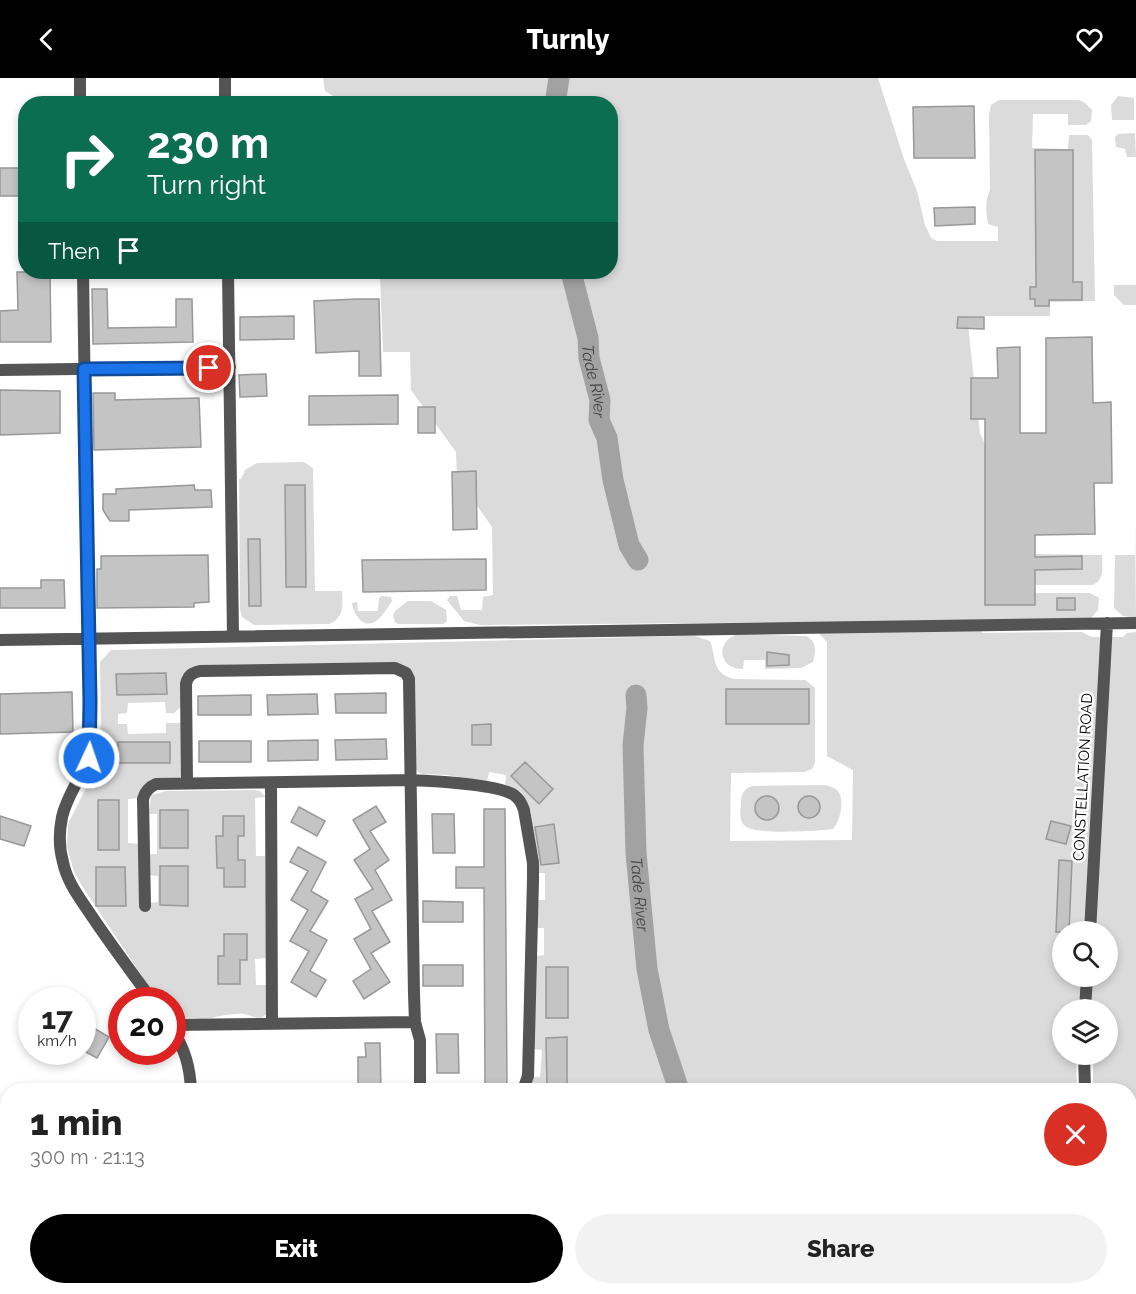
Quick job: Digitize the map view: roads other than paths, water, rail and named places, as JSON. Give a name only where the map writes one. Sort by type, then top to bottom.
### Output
[{"type":"lane","points":[[80,78],[80,96]]},
{"type":"lane","points":[[225,78],[225,96]]},
{"type":"lane","points":[[83,279],[90,752],[84,770],[67,801],[60,838],[63,864],[76,892],[143,987]]},
{"type":"lane","points":[[228,279],[233,636]]},
{"type":"lane","points":[[0,370],[230,367]]},
{"type":"lane","name":"CONSTELLATION ROAD","points":[[1091,921],[1107,623]]},
{"type":"lane","points":[[0,640],[1136,623]]},
{"type":"lane","points":[[188,783],[186,684],[187,677],[192,673],[200,671],[401,669],[406,673],[409,679],[415,1022],[420,1040],[420,1083]]},
{"type":"lane","points":[[145,906],[145,792],[156,784],[411,780],[443,781],[506,791],[515,795],[524,810],[533,863],[528,1076],[526,1083]]},
{"type":"lane","points":[[271,783],[272,1024]]},
{"type":"lane","points":[[186,1027],[415,1022]]},
{"type":"lane","points":[[186,1055],[191,1083]]},
{"type":"lane","points":[[1084,1065],[1085,1083]]},
{"type":"waterway","name":"Tade River","points":[[556,96],[559,78]]},
{"type":"waterway","name":"Tade River","points":[[573,279],[588,338],[589,358],[600,400],[599,420],[607,438],[613,480],[629,545],[638,560]]},
{"type":"waterway","name":"Tade River","points":[[636,695],[633,745],[636,853],[647,969],[659,1030],[677,1083]]}]
